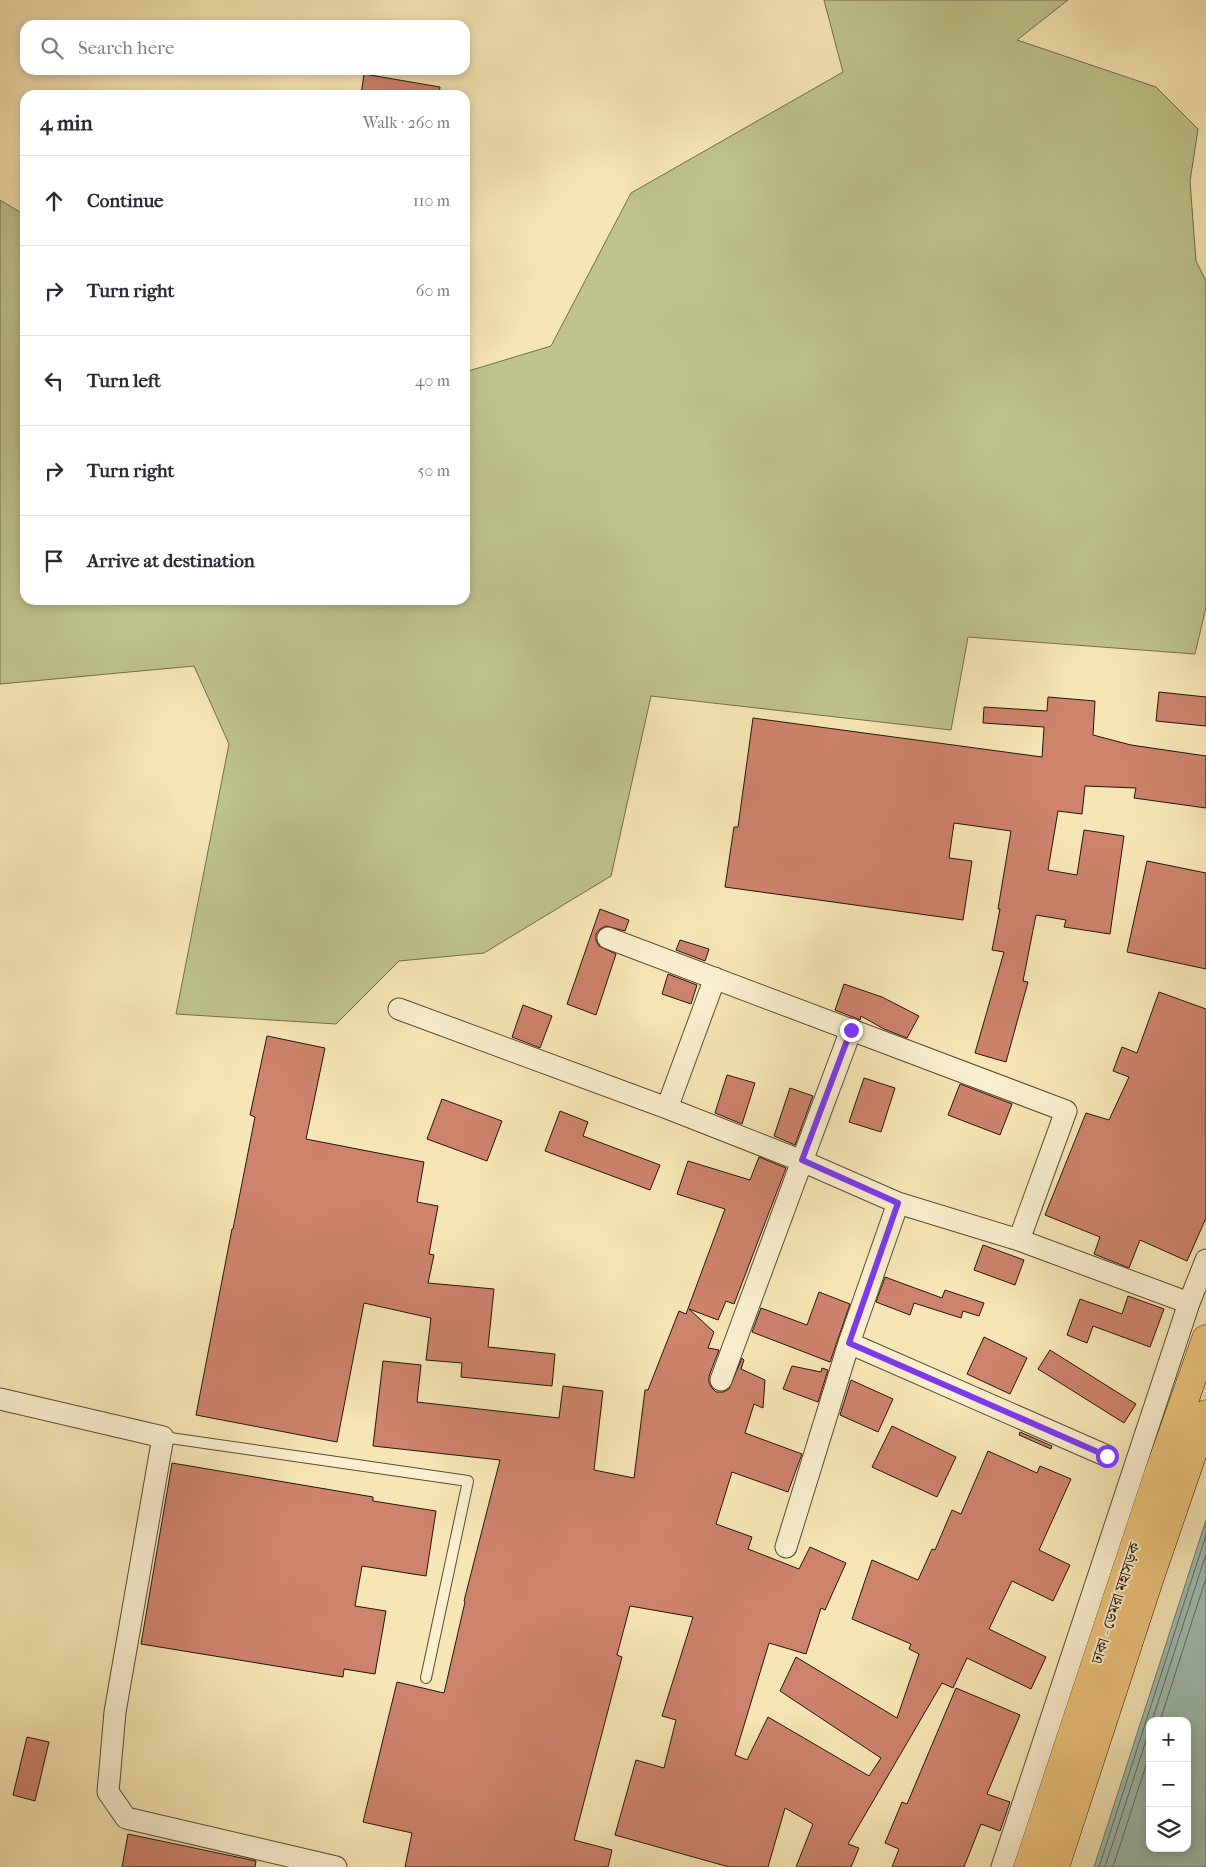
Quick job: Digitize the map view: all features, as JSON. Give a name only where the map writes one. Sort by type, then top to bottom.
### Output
[{"type":"main road","name":"ঢাকা - ডেমরা মহাসড়ক","points":[[1028,1867],[1157,1478],[1206,1339]]},
{"type":"main road","name":"ঢাকা - ডেমরা মহাসড়ক","points":[[1055,1867],[1171,1514],[1206,1414]]},
{"type":"street","points":[[608,938],[1066,1111],[1019,1240]]},
{"type":"street","points":[[666,1108],[715,978]]},
{"type":"street","points":[[399,1009],[802,1160],[898,1203],[1019,1240],[1189,1303]]},
{"type":"street","points":[[721,1380],[851,1030]]},
{"type":"street","points":[[786,1547],[849,1343],[898,1203]]},
{"type":"street","points":[[1002,1867],[1189,1303],[1206,1260]]},
{"type":"street","points":[[849,1343],[1107,1456]]},
{"type":"street","points":[[0,1399],[163,1437],[115,1712],[108,1792],[126,1818],[336,1867]]},
{"type":"lane","points":[[163,1437],[468,1482],[426,1678]]},
{"type":"green space","points":[[824,0],[1068,0],[1017,40],[1156,87],[1198,129],[1190,181],[1196,261],[1206,281],[1206,607],[1195,654],[968,637],[951,730],[651,696],[611,876],[484,953],[399,961],[336,1024],[176,1014],[229,744],[194,666],[0,684],[0,200],[20,212],[20,605],[470,605],[470,370],[551,346],[631,193],[843,72]]},
{"type":"water","points":[[1206,1520],[1206,1867],[1094,1867]]},
{"type":"building","points":[[364,75],[440,87],[440,90],[362,90]]},
{"type":"building","points":[[1159,692],[1206,697],[1206,726],[1156,721]]},
{"type":"building","points":[[1048,697],[1095,701],[1093,735],[1131,745],[1206,756],[1206,808],[1134,798],[1136,788],[1085,786],[1082,814],[1058,811],[1048,870],[1077,875],[1084,830],[1124,836],[1110,934],[1064,927],[1066,920],[1036,915],[1023,981],[1028,982],[1006,1062],[975,1053],[1004,952],[992,950],[1011,831],[954,823],[949,858],[972,861],[963,920],[725,887],[734,827],[738,827],[753,718],[1042,757],[1044,727],[983,723],[984,707],[1047,711]]},
{"type":"building","points":[[1147,861],[1206,873],[1206,969],[1127,952]]},
{"type":"building","points":[[600,909],[629,920],[625,931],[606,926],[596,934],[599,946],[616,954],[596,1015],[567,1004]]},
{"type":"building","points":[[680,940],[709,949],[705,961],[676,950]]},
{"type":"building","points":[[668,974],[697,985],[691,1004],[662,994]]},
{"type":"building","points":[[844,984],[882,997],[919,1016],[907,1038],[884,1029],[861,1016],[860,1020],[835,1010]]},
{"type":"building","points":[[1159,992],[1206,1009],[1206,1218],[1187,1261],[1140,1240],[1129,1268],[1094,1254],[1100,1237],[1045,1215],[1086,1113],[1109,1120],[1129,1077],[1113,1071],[1122,1047],[1137,1053]]},
{"type":"building","points":[[523,1005],[552,1016],[540,1048],[512,1037]]},
{"type":"building","points":[[267,1036],[325,1048],[306,1139],[424,1162],[417,1202],[438,1206],[429,1254],[434,1255],[428,1283],[494,1289],[488,1347],[555,1354],[552,1386],[461,1377],[462,1363],[426,1360],[431,1318],[364,1303],[337,1442],[196,1415],[255,1117],[250,1115]]},
{"type":"building","points":[[727,1075],[755,1083],[742,1124],[715,1113]]},
{"type":"building","points":[[864,1078],[895,1088],[881,1132],[849,1122]]},
{"type":"building","points":[[960,1084],[1012,1104],[1000,1135],[948,1115]]},
{"type":"building","points":[[790,1088],[813,1096],[795,1145],[774,1136]]},
{"type":"building","points":[[442,1099],[502,1121],[487,1161],[427,1139]]},
{"type":"building","points":[[560,1111],[588,1122],[583,1136],[660,1165],[650,1190],[545,1151]]},
{"type":"building","points":[[759,1157],[786,1168],[734,1304],[726,1301],[718,1320],[689,1309],[714,1332],[708,1348],[719,1350],[709,1376],[709,1383],[716,1392],[723,1392],[729,1389],[742,1358],[744,1360],[741,1369],[765,1380],[763,1408],[754,1404],[745,1433],[802,1454],[788,1492],[732,1472],[716,1524],[752,1537],[748,1549],[799,1569],[810,1547],[846,1563],[825,1610],[821,1608],[806,1654],[769,1643],[735,1755],[747,1760],[768,1717],[869,1776],[881,1758],[780,1691],[796,1657],[897,1718],[919,1654],[909,1649],[911,1644],[852,1619],[872,1560],[918,1580],[932,1549],[935,1550],[952,1510],[961,1514],[988,1451],[1037,1473],[1040,1466],[1071,1479],[1039,1550],[1070,1565],[1053,1601],[1012,1581],[989,1629],[1046,1657],[1031,1689],[967,1658],[953,1688],[942,1683],[848,1844],[859,1848],[851,1867],[796,1867],[813,1824],[785,1808],[768,1867],[729,1867],[615,1835],[636,1760],[664,1768],[676,1720],[662,1716],[693,1617],[630,1606],[617,1655],[622,1657],[574,1840],[612,1850],[608,1867],[405,1867],[412,1833],[363,1822],[397,1682],[444,1693],[464,1601],[500,1460],[373,1446],[383,1361],[421,1365],[417,1402],[559,1418],[563,1386],[603,1391],[594,1470],[634,1478],[645,1390],[648,1390],[679,1311],[686,1314],[725,1209],[677,1194],[688,1161],[750,1180]]},
{"type":"building","points":[[983,1245],[1024,1260],[1015,1285],[974,1270]]},
{"type":"building","points":[[885,1277],[942,1298],[945,1290],[984,1303],[979,1316],[963,1311],[961,1318],[914,1303],[910,1315],[876,1302]]},
{"type":"building","points":[[819,1292],[850,1304],[830,1362],[752,1332],[761,1308],[807,1325]]},
{"type":"building","points":[[1128,1296],[1164,1309],[1150,1347],[1093,1326],[1087,1343],[1067,1335],[1080,1299],[1122,1314]]},
{"type":"building","points":[[984,1337],[1027,1358],[1010,1394],[967,1374]]},
{"type":"building","points":[[1050,1350],[1136,1404],[1124,1423],[1038,1369]]},
{"type":"building","points":[[792,1366],[821,1372],[822,1368],[828,1370],[818,1402],[783,1389]]},
{"type":"building","points":[[851,1380],[893,1399],[878,1432],[840,1415]]},
{"type":"building","points":[[892,1426],[956,1457],[937,1497],[872,1467]]},
{"type":"building","points":[[1020,1432],[1052,1446],[1051,1449],[1019,1435]]},
{"type":"building","points":[[172,1463],[373,1497],[373,1501],[436,1511],[426,1576],[362,1566],[355,1606],[386,1611],[375,1674],[344,1669],[343,1677],[141,1644]]},
{"type":"building","points":[[956,1688],[1020,1715],[987,1794],[1010,1802],[1000,1831],[981,1824],[964,1867],[892,1867],[899,1849],[885,1843],[902,1802],[907,1804]]},
{"type":"building","points":[[27,1737],[49,1742],[35,1801],[13,1795]]},
{"type":"building","points":[[128,1834],[256,1861],[255,1867],[122,1867]]},
{"type":"route","points":[[851,1030],[802,1160],[898,1203],[849,1343],[1107,1456]]}]
